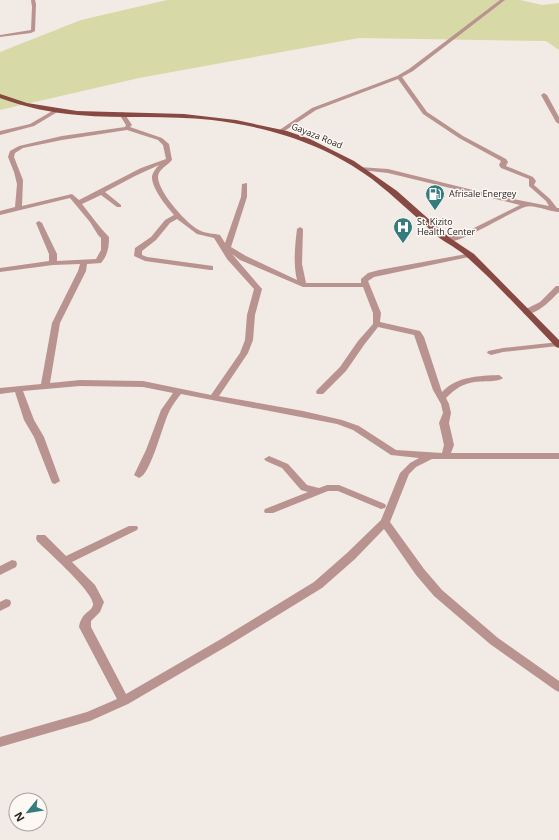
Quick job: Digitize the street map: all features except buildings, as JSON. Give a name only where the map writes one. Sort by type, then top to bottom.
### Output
[{"type":"main road","name":"Gayaza Road","points":[[0,96],[56,111],[92,114],[210,118],[281,131],[321,145],[345,157],[395,193],[448,240],[469,255],[559,345]]},
{"type":"street","points":[[0,36],[31,32],[33,30],[32,20],[36,9],[33,0]]},
{"type":"street","points":[[281,131],[314,109],[399,77],[503,0]]},
{"type":"street","points":[[399,77],[425,113],[461,137],[504,160],[506,162],[502,166],[503,167],[531,178],[533,181],[531,185],[557,209]]},
{"type":"street","points":[[544,95],[559,122]]},
{"type":"street","points":[[0,133],[32,125],[56,111]]},
{"type":"street","points":[[122,114],[129,125],[127,128]]},
{"type":"street","points":[[19,208],[18,201],[20,190],[17,168],[11,157],[12,152],[21,147],[62,138],[127,128],[164,141],[169,160],[156,173],[155,178],[167,203],[195,230],[202,234],[217,237],[234,262],[258,289],[251,315],[248,340],[244,352],[213,398]]},
{"type":"street","points":[[78,202],[102,193],[141,169],[167,161]]},
{"type":"street","points":[[361,168],[388,171],[526,204],[557,209]]},
{"type":"street","points":[[225,247],[244,197],[245,184]]},
{"type":"street","points":[[102,193],[119,206]]},
{"type":"street","points":[[0,213],[69,196],[78,202],[93,220],[100,234],[105,237],[105,246],[102,258],[98,261],[0,270]]},
{"type":"street","points":[[448,240],[474,230],[526,204]]},
{"type":"street","points":[[179,216],[171,218],[164,224],[156,236],[138,250],[138,256],[145,259],[210,268]]},
{"type":"street","points":[[39,223],[52,252],[53,264]]},
{"type":"street","points":[[300,229],[298,274],[303,285]]},
{"type":"street","points":[[225,247],[243,258],[303,285],[366,285]]},
{"type":"street","points":[[320,392],[343,369],[361,343],[377,324],[377,313],[364,281],[366,278],[371,275],[469,255]]},
{"type":"street","points":[[45,386],[56,323],[82,271],[84,262]]},
{"type":"street","points":[[527,312],[543,304],[559,288]]},
{"type":"street","points":[[377,324],[382,327],[417,333],[420,337],[430,371],[448,413],[444,423],[449,445],[446,456]]},
{"type":"street","points":[[491,353],[512,349],[559,345]]},
{"type":"street","points":[[442,397],[449,388],[457,383],[469,380],[499,378]]},
{"type":"street","points":[[0,391],[80,384],[130,383],[157,386],[339,422],[356,428],[394,453],[430,456],[559,456]]},
{"type":"street","points":[[18,389],[29,420],[39,438],[55,481]]},
{"type":"street","points":[[138,475],[166,410],[179,391]]},
{"type":"street","points":[[0,742],[90,716],[124,701],[318,585],[351,556],[385,522],[405,473],[413,465],[430,456]]},
{"type":"street","points":[[269,459],[285,466],[304,488],[320,491]]},
{"type":"street","points":[[269,511],[327,488],[340,488],[381,506]]},
{"type":"street","points":[[385,522],[420,572],[438,593],[494,641],[559,687]]},
{"type":"street","points":[[65,561],[132,528]]},
{"type":"street","points":[[42,538],[84,579],[98,599],[98,608],[86,619],[85,627],[124,701]]},
{"type":"street","points":[[0,571],[12,564]]},
{"type":"green space","points":[[167,0],[520,0],[542,5],[559,3],[559,50],[546,41],[359,38],[139,78],[0,110],[0,52],[81,20]]},
{"type":"place","name":"Afrisale Energey","points":[[435,211]]},
{"type":"place","name":"St. Kizito Health Center","points":[[403,244]]}]
